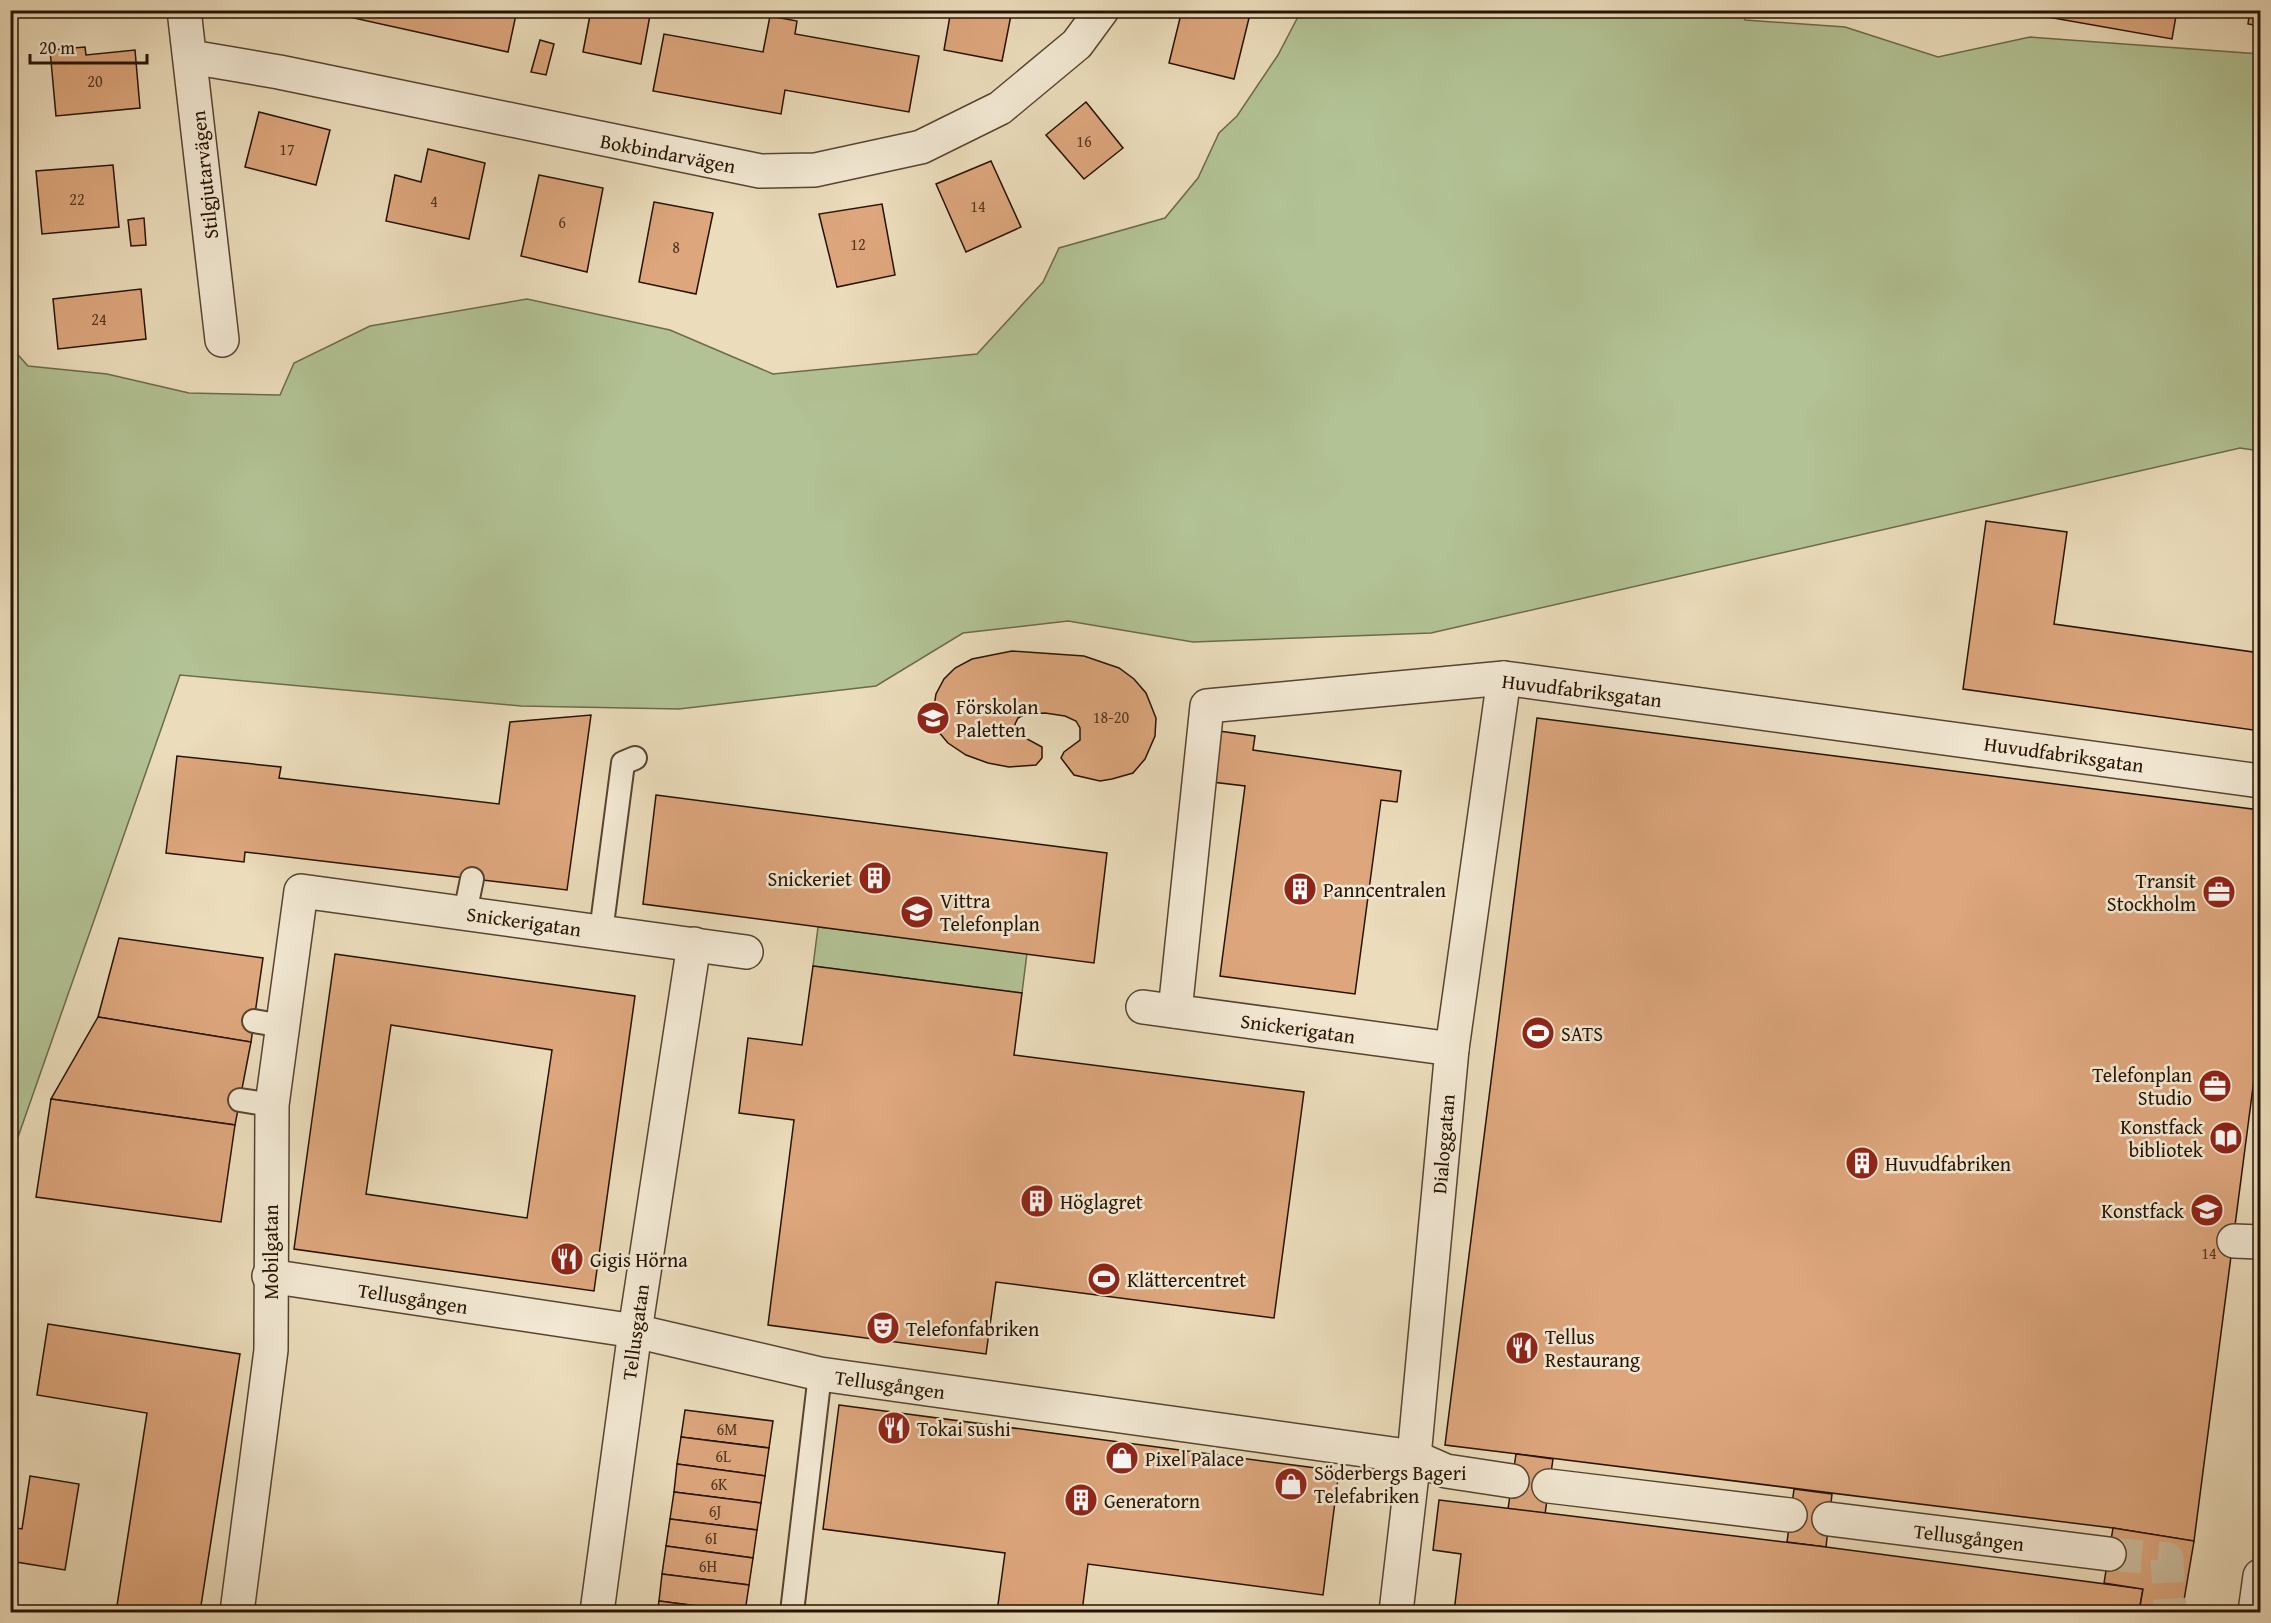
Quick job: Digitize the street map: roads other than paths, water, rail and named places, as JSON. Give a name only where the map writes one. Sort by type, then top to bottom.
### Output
[{"type":"street","name":"Stilgjutarvägen","points":[[184,10],[222,340]]},
{"type":"street","name":"Bokbindarvägen","points":[[191,57],[279,72],[760,171],[815,170],[921,147],[1000,108],[1077,44],[1102,10]]},
{"type":"street","name":"Huvudfabriksgatan","points":[[1159,1009],[1207,706],[1504,678],[2260,781]]},
{"type":"street","name":"Dialoggatan","points":[[1396,1612],[1414,1457],[1452,1049],[1504,678]]},
{"type":"street","name":"Snickerigatan","points":[[301,891],[746,952]]},
{"type":"street","name":"Mobilgatan","points":[[237,1612],[271,1350],[269,1276],[272,1105],[268,1023],[301,891]]},
{"type":"street","name":"Tellusgatan","points":[[597,1612],[635,1331],[694,945]]},
{"type":"street","name":"Snickerigatan","points":[[1159,1009],[1452,1049]]},
{"type":"street","name":"Tellusgången","points":[[269,1276],[635,1331],[658,1339],[820,1374],[1414,1457],[1446,1472],[1512,1481]]},
{"type":"street","points":[[1549,1486],[1790,1515]]},
{"type":"street","name":"Tellusgången","points":[[1829,1519],[2109,1554]]},
{"type":"street","points":[[2255,1612],[2260,1576]]},
{"type":"lane","points":[[602,932],[623,763],[635,758]]},
{"type":"lane","points":[[465,913],[472,879]]},
{"type":"lane","points":[[240,1100],[272,1105]]},
{"type":"lane","points":[[792,1612],[820,1374]]},
{"type":"tunnel","points":[[2109,1554],[2167,1559],[2170,1610]]},
{"type":"place","name":"Förskolan Paletten","points":[[933,718]]},
{"type":"place","name":"Snickeriet","points":[[875,878]]},
{"type":"place","name":"Panncentralen","points":[[1300,889]]},
{"type":"place","name":"Transit Stockholm","points":[[2219,892]]},
{"type":"place","name":"Vittra Telefonplan","points":[[917,912]]},
{"type":"place","name":"SATS","points":[[1538,1033]]},
{"type":"place","name":"Telefonplan Studio","points":[[2215,1086]]},
{"type":"place","name":"Konstfack bibliotek","points":[[2226,1138]]},
{"type":"place","name":"Huvudfabriken","points":[[1862,1163]]},
{"type":"place","name":"Höglagret","points":[[1037,1201]]},
{"type":"place","name":"Konstfack","points":[[2207,1210]]},
{"type":"place","name":"Gigis Hörna","points":[[567,1259]]},
{"type":"place","name":"Klättercentret","points":[[1104,1279]]},
{"type":"place","name":"Telefonfabriken","points":[[883,1328]]},
{"type":"place","name":"Tellus Restaurang","points":[[1522,1348]]},
{"type":"place","name":"Tokai sushi","points":[[894,1428]]},
{"type":"place","name":"Pixel Palace","points":[[1122,1458]]},
{"type":"place","name":"Söderbergs Bageri Telefabriken","points":[[1291,1484]]},
{"type":"place","name":"Generatorn","points":[[1081,1500]]}]
